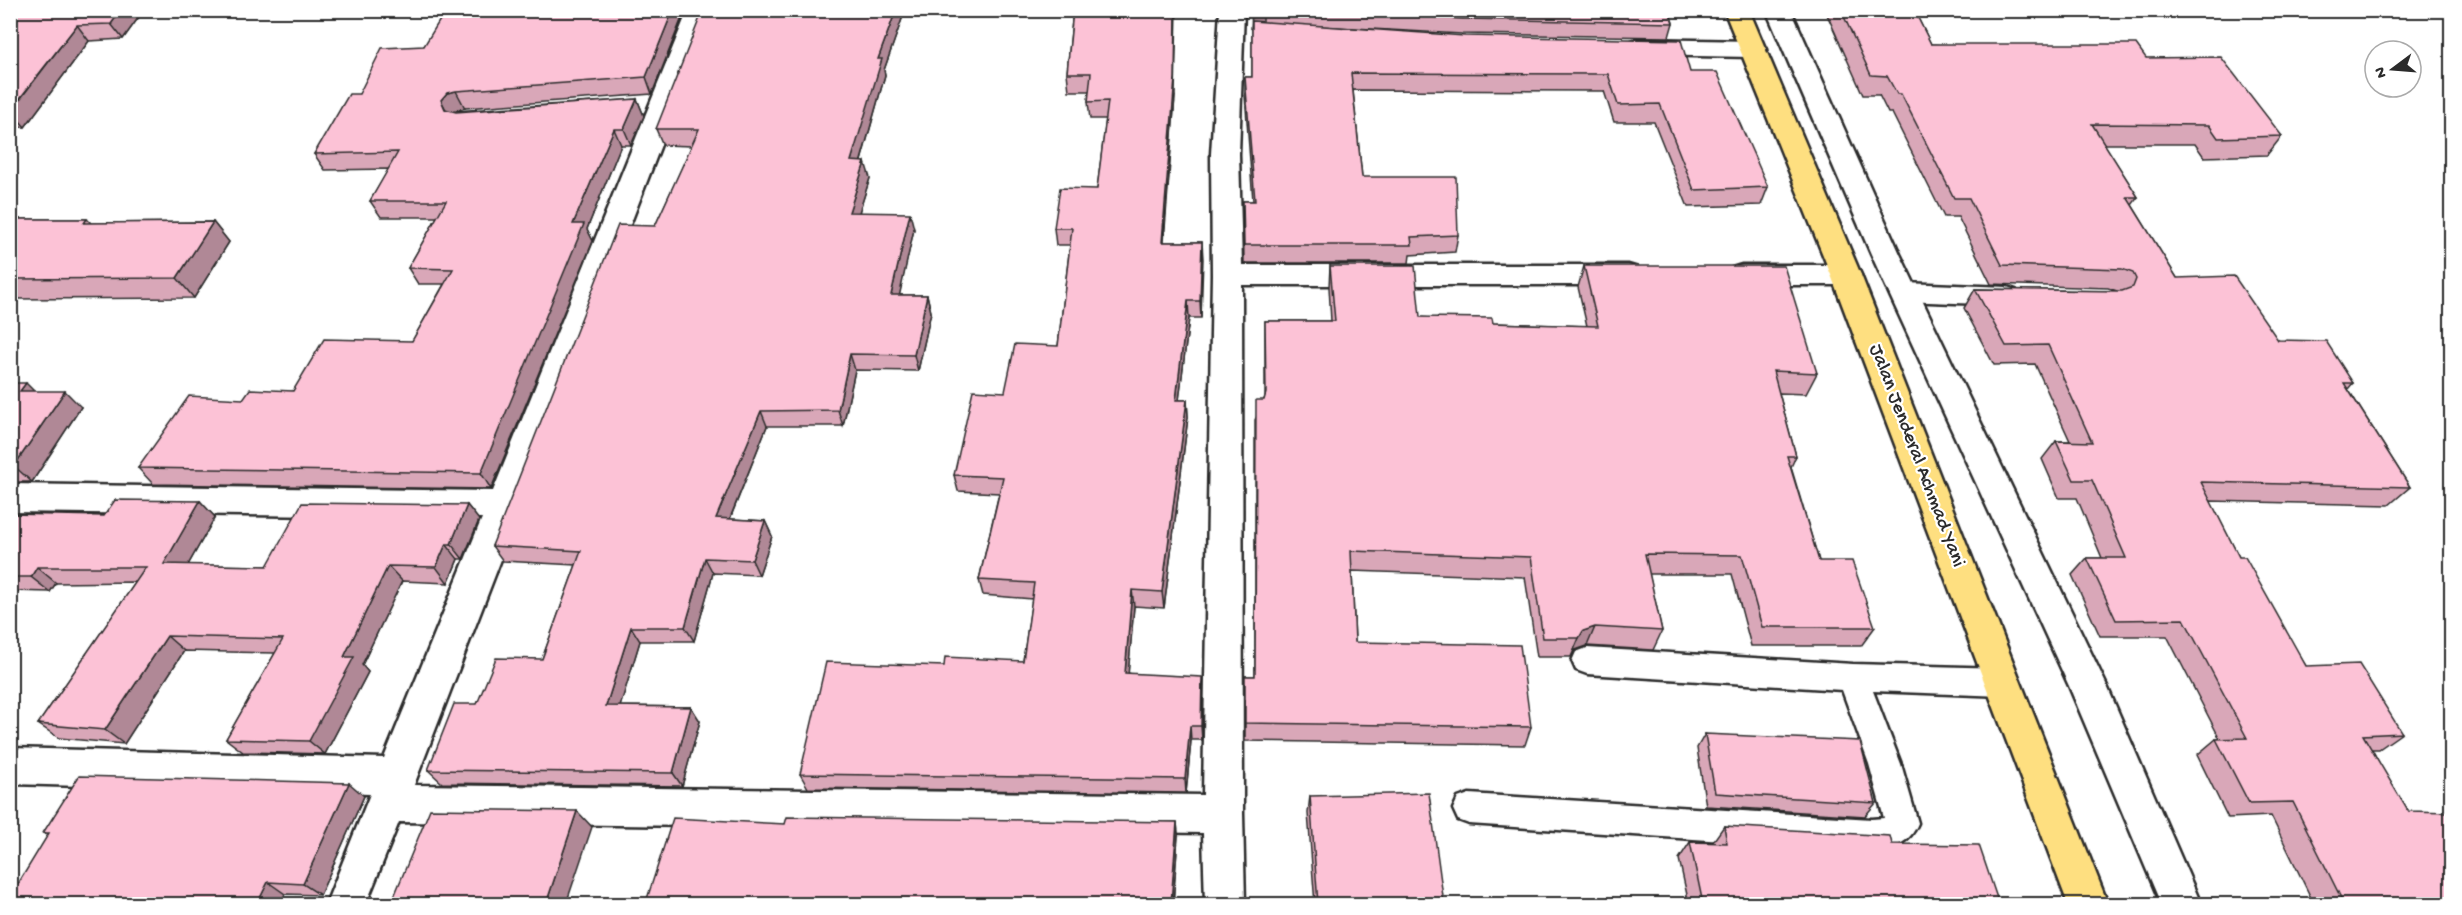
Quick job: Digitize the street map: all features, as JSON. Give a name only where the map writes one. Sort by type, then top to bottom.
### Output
[{"type":"main road","name":"Jalan Jenderal Achmad Yani","points":[[1736,10],[1846,275],[2088,904]]},
{"type":"street","points":[[346,904],[504,505],[651,105],[700,10]]},
{"type":"street","points":[[1225,904],[1222,814],[1227,275],[1225,154],[1232,10]]},
{"type":"street","points":[[1778,10],[1824,121],[2075,657],[2181,904]]},
{"type":"street","points":[[1613,46],[1753,49]]},
{"type":"street","points":[[1227,275],[1657,275]]},
{"type":"street","points":[[1716,275],[1846,275]]},
{"type":"street","points":[[10,498],[504,505]]},
{"type":"street","points":[[10,766],[392,790],[1222,814]]},
{"type":"lane","points":[[1903,292],[2028,296]]},
{"type":"lane","points":[[1587,661],[1853,677],[2003,682]]},
{"type":"lane","points":[[1469,809],[1872,835],[1893,832],[1902,823],[1885,764],[1853,677]]},
{"type":"building","points":[[10,10],[121,10],[111,24],[77,25],[10,111]]},
{"type":"building","points":[[446,10],[673,10],[646,77],[456,91],[447,93],[441,100],[445,109],[456,112],[637,99],[624,129],[614,129],[573,224],[584,224],[481,473],[138,468],[189,396],[243,399],[250,389],[293,391],[324,339],[412,341],[453,269],[408,268],[446,201],[370,201],[398,152],[314,154],[349,94],[359,94],[382,48],[424,46]]},
{"type":"building","points":[[703,10],[896,10],[878,59],[882,59],[851,161],[865,162],[849,212],[910,213],[891,295],[927,295],[914,355],[850,354],[838,410],[761,411],[716,518],[765,521],[752,560],[705,558],[685,627],[631,627],[606,706],[691,707],[673,773],[428,770],[454,704],[477,704],[496,658],[542,659],[581,551],[492,546],[618,225],[655,226],[699,129],[656,129]]},
{"type":"building","points":[[1073,10],[1176,10],[1175,78],[1162,242],[1202,242],[1200,301],[1188,301],[1176,400],[1187,400],[1162,592],[1132,590],[1125,673],[1202,677],[1201,726],[1190,726],[1185,779],[800,774],[826,662],[944,666],[945,657],[1023,661],[1034,583],[979,580],[1003,477],[954,475],[973,390],[1005,392],[1015,344],[1058,346],[1072,228],[1054,228],[1060,188],[1097,189],[1108,101],[1088,102],[1091,73],[1067,73]]},
{"type":"building","points":[[1304,10],[1669,10],[1673,23],[1464,19]]},
{"type":"building","points":[[1841,10],[1914,10],[1931,44],[2136,44],[2146,58],[2221,57],[2282,136],[2218,138],[2209,125],[2092,124],[2138,197],[2127,197],[2177,278],[2234,276],[2278,340],[2326,341],[2353,383],[2344,383],[2410,487],[2201,482],[2239,557],[2245,557],[2306,666],[2359,664],[2402,733],[2363,735],[2408,811],[2451,812],[2451,904],[2344,904],[2293,802],[2249,803],[2216,739],[2247,738],[2184,619],[2116,620],[2087,558],[2126,558],[2092,480],[2074,480],[2056,441],[2092,442],[2048,345],[2006,346],[1975,289],[2122,291],[2133,287],[2136,279],[2133,273],[2122,269],[2002,265],[1969,198],[1954,198],[1901,94],[1897,94],[1887,76],[1871,75]]},
{"type":"building","points":[[1252,21],[1465,36],[1681,40],[1690,72],[1717,72],[1768,187],[1694,190],[1660,104],[1618,105],[1608,74],[1351,73],[1362,177],[1456,177],[1458,235],[1411,237],[1412,245],[1244,245],[1243,201],[1255,201],[1245,77],[1252,77]]},
{"type":"building","points":[[10,219],[87,219],[84,223],[213,222],[177,278],[10,279]]},
{"type":"building","points":[[1330,266],[1415,266],[1420,317],[1492,318],[1493,323],[1598,326],[1584,266],[1784,266],[1817,373],[1773,371],[1796,456],[1787,456],[1819,561],[1852,561],[1875,627],[1762,627],[1742,555],[1645,554],[1662,631],[1595,627],[1583,631],[1579,638],[1543,638],[1531,557],[1351,551],[1355,642],[1520,645],[1531,727],[1245,723],[1245,676],[1255,676],[1256,400],[1264,400],[1266,393],[1265,321],[1335,321]]},
{"type":"building","points":[[10,383],[26,383],[20,391],[65,391],[14,466],[10,466]]},
{"type":"building","points":[[115,500],[200,501],[164,564],[267,566],[302,503],[467,505],[451,544],[446,544],[436,567],[388,566],[344,657],[354,657],[309,741],[226,739],[283,639],[167,636],[105,730],[38,724],[146,567],[37,567],[31,577],[10,577],[10,514],[104,516]]},
{"type":"building","points":[[1705,734],[1860,741],[1876,803],[1715,793]]},
{"type":"building","points":[[79,776],[349,783],[303,884],[268,882],[257,904],[10,904],[10,897],[49,833],[43,833]]},
{"type":"building","points":[[1429,793],[1444,904],[1318,904],[1310,796]]},
{"type":"building","points":[[430,809],[577,811],[546,904],[365,904],[368,898],[393,899]]},
{"type":"building","points":[[787,817],[1177,822],[1171,904],[685,904],[646,902],[673,818],[785,824]]},
{"type":"building","points":[[1724,826],[1890,836],[1892,844],[1979,845],[1999,904],[1703,904],[1690,842],[1727,843]]}]
